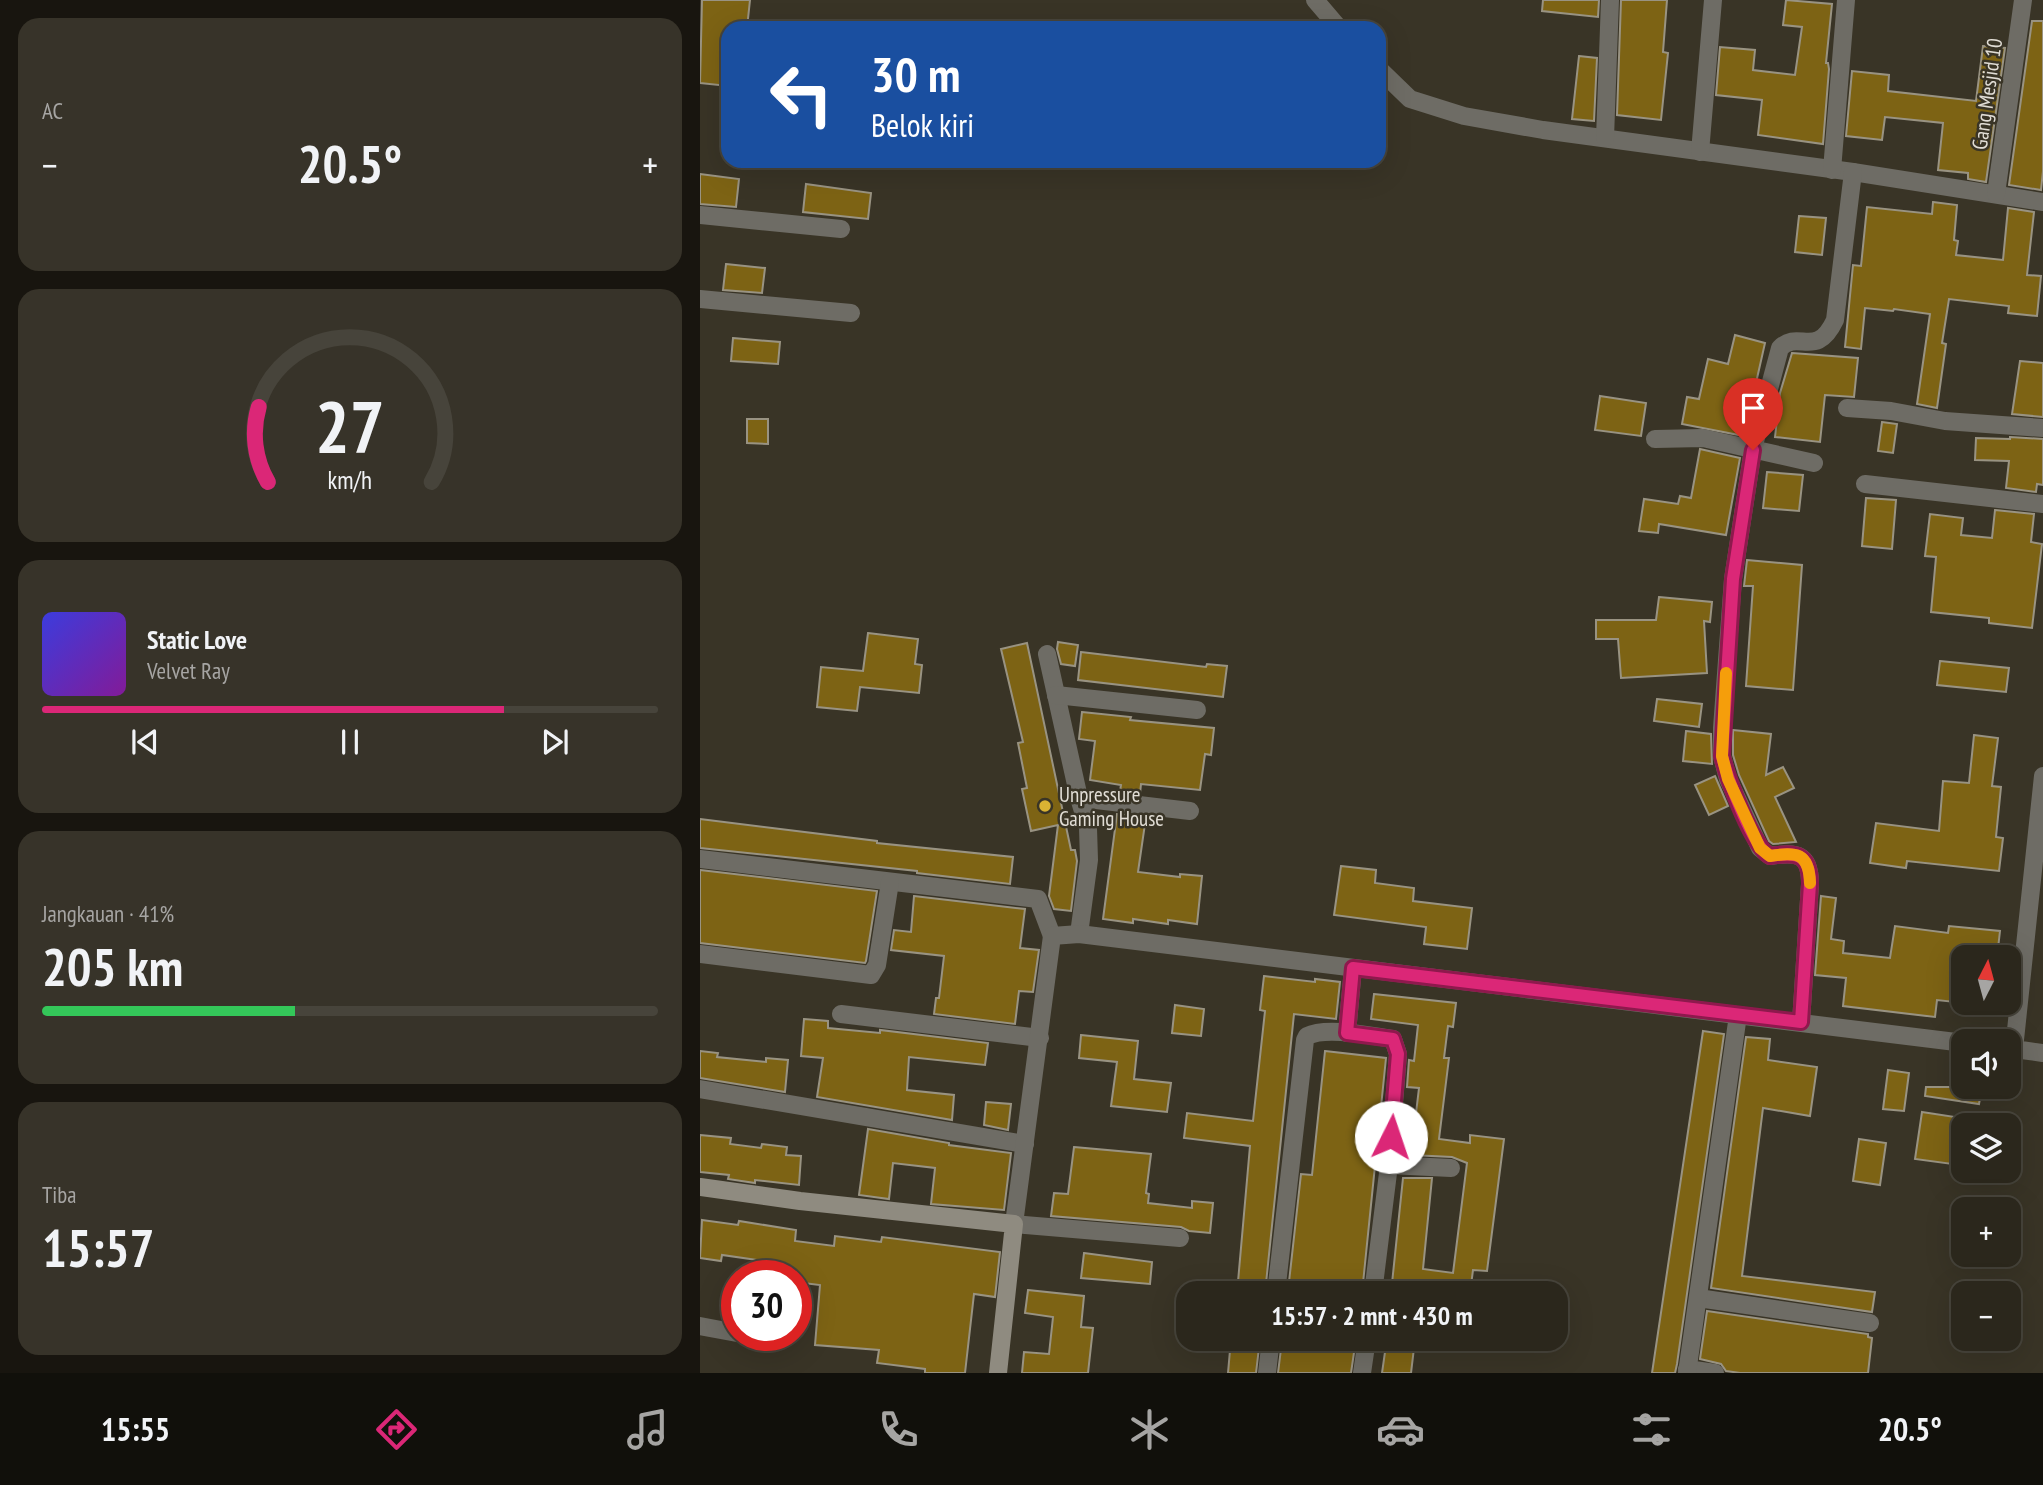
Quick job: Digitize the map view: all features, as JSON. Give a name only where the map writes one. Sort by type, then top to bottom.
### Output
[{"type":"street","points":[[1315,0],[1333,21]]},
{"type":"street","points":[[1605,138],[1610,0]]},
{"type":"street","points":[[1700,152],[1713,0]]},
{"type":"street","points":[[1832,170],[1846,0]]},
{"type":"street","name":"Gang Mesjid 10","points":[[1996,194],[2023,0]]},
{"type":"street","points":[[1386,76],[1410,99],[1464,117],[2043,202]]},
{"type":"street","points":[[1801,1022],[1809,869],[1802,856],[1796,853],[1770,856],[1760,848],[1728,779],[1722,756],[1733,579],[1753,450],[1780,348],[1786,342],[1807,343],[1824,338],[1835,320],[1853,172]]},
{"type":"street","points":[[700,215],[841,229]]},
{"type":"street","points":[[700,299],[851,313]]},
{"type":"street","points":[[1847,408],[1891,411],[1945,421],[2043,428]]},
{"type":"street","points":[[1655,439],[1703,438],[1814,463]]},
{"type":"street","points":[[1865,484],[2043,504]]},
{"type":"street","points":[[1047,654],[1079,799],[1088,828],[1089,850],[1079,934]]},
{"type":"street","points":[[1056,695],[1197,710]]},
{"type":"street","points":[[2013,1029],[2043,776]]},
{"type":"street","points":[[1079,799],[1190,811]]},
{"type":"street","points":[[700,859],[1038,899],[1052,936],[1014,1224],[998,1373]]},
{"type":"street","points":[[700,954],[871,975],[877,965],[890,882]]},
{"type":"street","points":[[1052,936],[1079,934],[1951,1041]]},
{"type":"street","points":[[1347,1033],[1353,968]]},
{"type":"street","points":[[841,1014],[1040,1038]]},
{"type":"street","points":[[1715,1373],[1687,1371],[1738,1015]]},
{"type":"street","points":[[1277,1281],[1305,1040],[1312,1033],[1347,1033],[1393,1039],[1396,1044],[1398,1054],[1389,1165],[1374,1281]]},
{"type":"street","points":[[2021,1050],[2043,1053]]},
{"type":"street","points":[[700,1090],[1025,1144]]},
{"type":"street","points":[[1389,1165],[1451,1168]]},
{"type":"street","points":[[700,1187],[867,1209],[1180,1238]]},
{"type":"street","points":[[1698,1298],[1870,1323]]},
{"type":"street","points":[[700,1326],[721,1330]]},
{"type":"street","points":[[1267,1373],[1270,1351]]},
{"type":"street","points":[[1363,1373],[1366,1351]]},
{"type":"building","points":[[702,0],[750,0],[748,21],[721,21],[721,85],[700,83]]},
{"type":"building","points":[[1543,0],[1599,0],[1598,17],[1542,11]]},
{"type":"building","points":[[1621,0],[1667,0],[1663,52],[1668,53],[1661,120],[1617,115]]},
{"type":"building","points":[[1786,0],[1832,4],[1826,63],[1829,69],[1823,144],[1758,135],[1762,100],[1716,95],[1720,47],[1755,50],[1753,70],[1795,75],[1802,27],[1783,25]]},
{"type":"building","points":[[2032,21],[2043,21],[2041,190],[2009,185]]},
{"type":"building","points":[[1983,46],[2005,48],[1986,182],[1968,179],[1968,173],[1938,170],[1943,123],[1885,117],[1882,140],[1846,136],[1852,71],[1889,75],[1888,91],[1976,101]]},
{"type":"building","points":[[1579,56],[1597,58],[1594,121],[1572,119]]},
{"type":"building","points":[[700,174],[739,179],[736,207],[700,204]]},
{"type":"building","points":[[806,184],[871,193],[868,219],[803,212]]},
{"type":"building","points":[[1933,202],[1957,205],[1954,240],[1958,241],[1956,255],[2003,260],[2008,208],[2034,212],[2027,275],[2041,276],[2037,316],[2008,313],[2009,306],[1949,299],[1942,343],[1946,344],[1937,408],[1917,404],[1930,314],[1865,308],[1861,349],[1845,347],[1853,265],[1861,266],[1867,207],[1932,214]]},
{"type":"building","points":[[1799,216],[1826,218],[1822,255],[1795,252]]},
{"type":"building","points":[[726,264],[765,268],[762,293],[723,290]]},
{"type":"building","points":[[1735,335],[1765,343],[1744,436],[1682,424],[1687,397],[1699,399],[1708,359],[1728,364]]},
{"type":"building","points":[[733,338],[780,342],[778,364],[731,361]]},
{"type":"building","points":[[1792,353],[1858,358],[1854,397],[1825,395],[1820,442],[1775,437],[1780,393]]},
{"type":"building","points":[[2020,361],[2043,363],[2043,417],[2012,414]]},
{"type":"building","points":[[1600,396],[1646,403],[1641,436],[1595,430]]},
{"type":"building","points":[[747,419],[768,419],[768,444],[747,443]]},
{"type":"building","points":[[1882,422],[1897,424],[1893,453],[1878,451]]},
{"type":"building","points":[[1976,438],[2043,439],[2043,485],[2037,484],[2036,492],[2006,488],[2009,461],[1975,460]]},
{"type":"building","points":[[1700,449],[1740,458],[1726,535],[1659,524],[1658,533],[1639,531],[1644,499],[1678,504],[1680,496],[1691,498]]},
{"type":"building","points":[[1767,472],[1803,475],[1799,511],[1763,508]]},
{"type":"building","points":[[1866,498],[1896,500],[1892,549],[1862,546]]},
{"type":"building","points":[[1995,510],[2034,514],[2031,542],[2042,544],[2032,628],[1989,623],[1989,618],[1931,612],[1936,557],[1925,556],[1930,514],[1963,518],[1961,535],[1992,538]]},
{"type":"building","points":[[1747,560],[1802,565],[1793,690],[1746,686],[1753,586],[1744,586]]},
{"type":"building","points":[[1659,597],[1712,602],[1710,622],[1704,621],[1707,673],[1621,678],[1618,639],[1596,639],[1596,620],[1656,620]]},
{"type":"building","points":[[868,633],[918,639],[915,664],[922,665],[919,693],[860,687],[857,711],[817,707],[821,667],[863,671]]},
{"type":"building","points":[[1058,642],[1078,645],[1075,666],[1061,664]]},
{"type":"building","points":[[1027,643],[1071,850],[1075,850],[1077,861],[1071,911],[1054,909],[1049,896],[1058,825],[1031,831],[1022,789],[1027,788],[1018,743],[1023,742],[1001,649]]},
{"type":"building","points":[[1081,652],[1206,667],[1207,664],[1227,666],[1223,697],[1078,680]]},
{"type":"building","points":[[1940,661],[2009,668],[2006,692],[1937,685]]},
{"type":"building","points":[[1657,699],[1702,704],[1699,727],[1654,721]]},
{"type":"building","points":[[1082,712],[1131,717],[1130,720],[1214,728],[1211,755],[1205,754],[1200,790],[1141,784],[1140,794],[1120,791],[1121,785],[1090,780],[1095,741],[1079,739]]},
{"type":"building","points":[[1733,730],[1771,734],[1766,775],[1783,767],[1794,788],[1775,797],[1796,842],[1773,844],[1769,841],[1739,775],[1733,755]]},
{"type":"building","points":[[1686,731],[1711,734],[1712,764],[1683,761]]},
{"type":"building","points":[[1974,735],[1998,738],[1992,786],[2001,787],[1996,837],[2003,838],[1999,871],[1907,861],[1906,868],[1870,863],[1876,823],[1939,831],[1943,781],[1969,783]]},
{"type":"building","points":[[1715,776],[1728,806],[1709,815],[1695,785]]},
{"type":"building","points":[[1117,814],[1146,817],[1138,872],[1180,877],[1180,874],[1202,876],[1197,924],[1168,920],[1168,924],[1133,919],[1133,923],[1103,919]]},
{"type":"building","points":[[700,819],[877,843],[1013,857],[1010,884],[917,871],[700,848]]},
{"type":"building","points":[[1341,866],[1376,870],[1375,883],[1414,888],[1413,901],[1472,908],[1467,949],[1424,944],[1426,927],[1334,915]]},
{"type":"building","points":[[700,870],[877,891],[865,963],[700,943]]},
{"type":"building","points":[[914,896],[1025,909],[1020,948],[1039,950],[1033,992],[1019,991],[1015,1024],[934,1014],[936,998],[939,998],[944,956],[891,950],[894,930],[911,932]]},
{"type":"building","points":[[1821,896],[1836,898],[1831,939],[1844,941],[1843,953],[1890,958],[1895,926],[1948,933],[1949,926],[2000,931],[1998,945],[1951,945],[1951,1002],[1937,1000],[1935,1017],[1843,1006],[1846,978],[1815,975]]},
{"type":"building","points":[[1264,976],[1340,982],[1336,1019],[1294,1014],[1266,1281],[1238,1281],[1250,1146],[1184,1138],[1187,1113],[1253,1121],[1265,1011],[1260,1010]]},
{"type":"building","points":[[1374,994],[1456,1003],[1453,1027],[1448,1026],[1444,1058],[1449,1058],[1439,1139],[1470,1143],[1470,1135],[1504,1139],[1487,1271],[1473,1270],[1472,1281],[1392,1281],[1403,1178],[1432,1178],[1423,1269],[1453,1273],[1467,1163],[1452,1157],[1411,1155],[1419,1088],[1407,1087],[1409,1060],[1414,1061],[1418,1025],[1371,1019]]},
{"type":"building","points":[[1175,1005],[1204,1009],[1201,1036],[1172,1033]]},
{"type":"building","points":[[804,1019],[828,1021],[828,1028],[880,1033],[880,1030],[988,1043],[985,1065],[909,1057],[907,1090],[954,1095],[952,1120],[817,1097],[823,1058],[801,1056]]},
{"type":"building","points":[[1703,1031],[1724,1034],[1677,1364],[1675,1373],[1652,1373]]},
{"type":"building","points":[[1081,1035],[1138,1041],[1134,1079],[1171,1083],[1167,1112],[1111,1106],[1117,1062],[1079,1058]]},
{"type":"building","points":[[1746,1037],[1770,1039],[1768,1060],[1817,1067],[1810,1116],[1763,1108],[1742,1276],[1875,1292],[1872,1312],[1711,1288]]},
{"type":"building","points":[[700,1051],[718,1053],[717,1057],[766,1062],[766,1058],[788,1060],[785,1092],[700,1078]]},
{"type":"building","points":[[1325,1051],[1386,1058],[1363,1281],[1289,1281],[1301,1174],[1312,1175]]},
{"type":"building","points":[[1888,1070],[1909,1073],[1904,1111],[1883,1109]]},
{"type":"building","points":[[1926,1087],[1951,1087],[1951,1099],[1980,1099],[1979,1104],[1925,1096]]},
{"type":"building","points":[[986,1102],[1011,1104],[1008,1130],[984,1125]]},
{"type":"building","points":[[1922,1112],[1951,1116],[1951,1164],[1915,1159]]},
{"type":"building","points":[[868,1129],[949,1145],[1011,1153],[1004,1210],[931,1204],[935,1168],[893,1163],[889,1199],[859,1195]]},
{"type":"building","points":[[700,1135],[731,1138],[730,1144],[761,1148],[762,1144],[787,1147],[786,1155],[801,1156],[799,1185],[755,1180],[755,1183],[728,1179],[729,1175],[700,1172]]},
{"type":"building","points":[[1859,1139],[1886,1143],[1880,1185],[1853,1181]]},
{"type":"building","points":[[1074,1147],[1151,1154],[1146,1193],[1149,1194],[1148,1203],[1192,1208],[1192,1201],[1213,1203],[1210,1233],[1189,1231],[1181,1227],[1051,1216],[1054,1193],[1068,1194]]},
{"type":"building","points":[[702,1220],[738,1225],[739,1221],[796,1230],[795,1241],[834,1246],[835,1236],[881,1242],[882,1237],[1000,1252],[995,1297],[974,1294],[965,1373],[925,1373],[925,1369],[877,1363],[879,1350],[815,1345],[820,1285],[812,1284],[812,1260],[757,1260],[722,1255],[721,1261],[700,1258]]},
{"type":"building","points":[[1084,1253],[1152,1262],[1150,1284],[1081,1278]]},
{"type":"building","points":[[1028,1290],[1084,1296],[1081,1327],[1093,1328],[1088,1373],[1022,1373],[1024,1352],[1049,1354],[1053,1317],[1025,1313]]},
{"type":"building","points":[[1707,1311],[1868,1334],[1868,1337],[1872,1338],[1868,1373],[1726,1371],[1721,1364],[1700,1359]]},
{"type":"building","points":[[1230,1351],[1259,1351],[1256,1373],[1228,1373]]},
{"type":"building","points":[[1281,1351],[1354,1351],[1351,1373],[1278,1373]]},
{"type":"building","points":[[1385,1351],[1414,1351],[1411,1373],[1382,1373]]},
{"type":"slow traffic","points":[[1726,673],[1722,756],[1728,779],[1760,848],[1770,856],[1796,853],[1802,856],[1809,869],[1810,883]]},
{"type":"place","name":"Unpressure Gaming House","points":[[1045,806]]},
{"type":"route","points":[[1391,1137],[1398,1054],[1396,1044],[1393,1039],[1347,1033],[1353,968],[1801,1022],[1809,869],[1802,856],[1796,853],[1770,856],[1760,848],[1728,779],[1722,756],[1733,579],[1753,450]]}]
